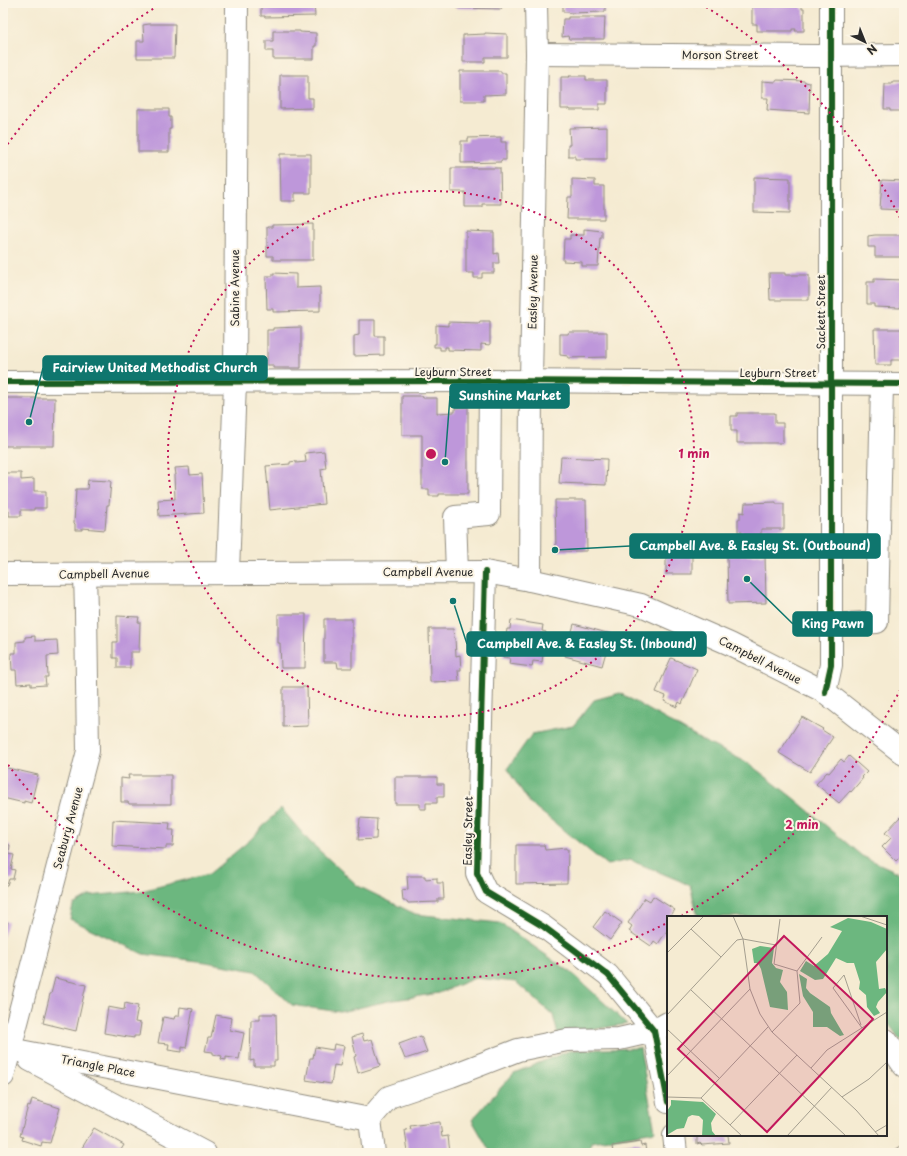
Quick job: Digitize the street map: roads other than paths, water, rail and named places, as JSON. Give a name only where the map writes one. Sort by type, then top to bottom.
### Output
[{"type":"street","name":"Sabine Avenue","points":[[228,572],[235,382],[237,3]]},
{"type":"street","name":"Easley Avenue","points":[[530,580],[531,381],[537,54],[536,3]]},
{"type":"street","name":"Sackett Street","points":[[825,692],[831,665],[831,3]]},
{"type":"street","name":"Morson Street","points":[[537,54],[830,56],[904,55]]},
{"type":"street","points":[[456,572],[454,516],[489,514],[490,381]]},
{"type":"street","name":"Leyburn Street","points":[[3,382],[531,381],[904,384]]},
{"type":"street","points":[[831,625],[877,622],[882,384]]},
{"type":"street","name":"Campbell Avenue","points":[[3,574],[485,572],[530,580],[641,605],[730,644],[825,692],[904,754]]},
{"type":"street","name":"Easley Street","points":[[485,572],[477,873],[486,892],[544,927],[608,975],[661,1027],[667,1091]]},
{"type":"street","name":"Seabury Avenue","points":[[3,1076],[88,751],[85,574]]},
{"type":"street","points":[[374,1153],[370,1118],[389,1096],[451,1076],[518,1050],[567,1040],[619,1038],[661,1027]]},
{"type":"street","points":[[887,1041],[904,1066]]},
{"type":"street","name":"Triangle Place","points":[[10,1049],[370,1118]]},
{"type":"street","name":"Triangle Place","points":[[10,1049],[205,1153]]},
{"type":"street","points":[[674,1136],[676,1153]]},
{"type":"place","name":"Fairview United Methodist Church","points":[[29,422]]},
{"type":"place","name":"Sunshine Market","points":[[445,462]]},
{"type":"place","name":"Campbell Ave. & Easley St. (Outbound)","points":[[555,550]]},
{"type":"place","name":"King Pawn","points":[[747,579]]},
{"type":"place","name":"Campbell Ave. & Easley St. (Inbound)","points":[[453,601]]}]
